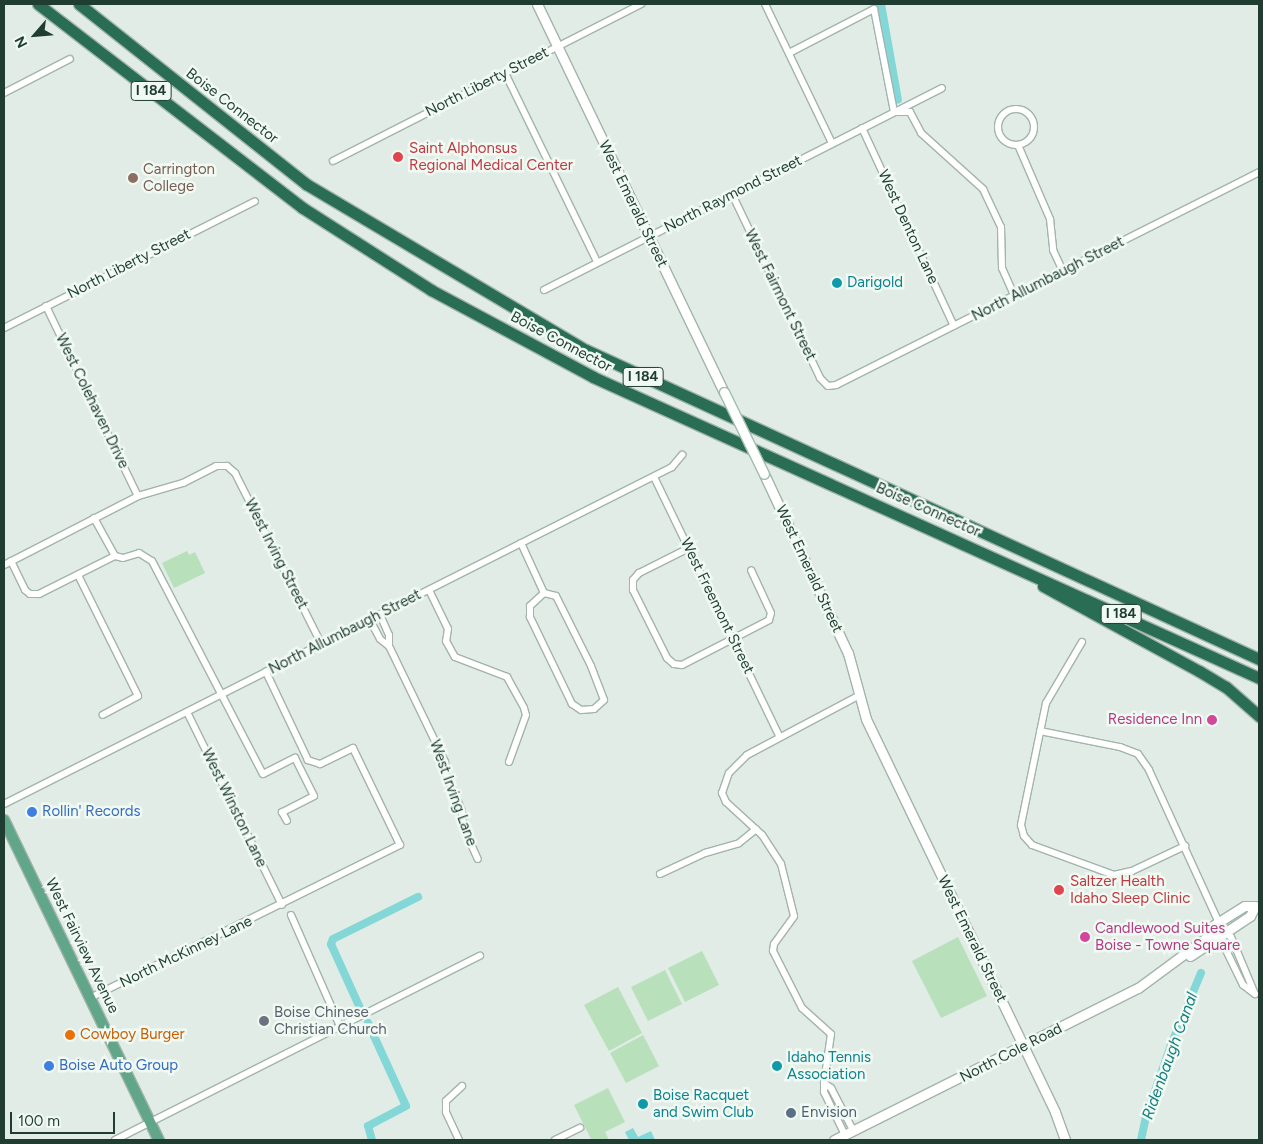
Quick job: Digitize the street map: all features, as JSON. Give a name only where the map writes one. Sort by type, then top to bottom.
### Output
[{"type":"highway","name":"Boise Connector","points":[[38,4],[303,208],[430,290],[593,377],[983,551],[1259,678]]},
{"type":"highway","name":"Boise Connector","points":[[79,4],[306,184],[578,346],[1259,659]]},
{"type":"highway","points":[[983,551],[1107,623],[1199,671],[1226,688],[1259,716]]},
{"type":"main road","name":"West Emerald Street","points":[[536,4],[764,474],[845,646],[858,696],[874,735],[1024,1047],[1065,1140]]},
{"type":"main road","name":"West Fairview Avenue","points":[[4,820],[159,1140]]},
{"type":"main road","name":"North Cole Road","points":[[1183,956],[1187,947],[1218,921],[1244,906],[1257,905]]},
{"type":"main road","name":"North Cole Road","points":[[843,1136],[1024,1047],[1138,988],[1183,956],[1194,955],[1250,916],[1257,905]]},
{"type":"street","name":"North Liberty Street","points":[[333,161],[640,4]]},
{"type":"street","points":[[765,4],[832,143]]},
{"type":"street","points":[[789,53],[874,9],[894,112],[910,112],[921,133],[983,189],[1001,227],[1002,268],[1014,295]]},
{"type":"street","points":[[4,93],[70,59]]},
{"type":"street","points":[[506,73],[597,262]]},
{"type":"street","name":"North Raymond Street","points":[[544,290],[942,88]]},
{"type":"street","points":[[1012,109],[1029,113],[1034,124],[1029,140],[1018,145],[1006,142],[999,132],[999,120],[1012,109]]},
{"type":"street","name":"West Denton Lane","points":[[862,128],[954,326]]},
{"type":"street","points":[[1018,145],[1050,219],[1053,250],[1063,271]]},
{"type":"street","name":"North Allumbaugh Street","points":[[836,385],[1259,172]]},
{"type":"street","name":"West Fairmont Street","points":[[732,194],[820,378],[828,386],[836,385]]},
{"type":"street","name":"North Liberty Street","points":[[4,328],[255,201]]},
{"type":"street","name":"West Colehaven Drive","points":[[46,306],[138,496]]},
{"type":"street","name":"North Allumbaugh Street","points":[[4,804],[672,467],[682,455]]},
{"type":"street","name":"West Irving Street","points":[[138,496],[182,483],[216,466],[227,466],[236,473],[322,645]]},
{"type":"street","name":"West Freemont Street","points":[[654,476],[779,736]]},
{"type":"street","points":[[4,564],[138,496]]},
{"type":"street","points":[[94,518],[115,556]]},
{"type":"street","points":[[521,543],[544,592],[556,596],[591,666],[604,700],[594,709],[581,710],[572,704],[530,617],[530,606],[544,592]]},
{"type":"street","points":[[689,548],[639,573],[633,580],[633,590],[667,658],[674,664],[682,665],[769,620],[771,613],[751,570]]},
{"type":"street","points":[[11,561],[30,594],[40,594],[115,556],[123,558],[139,553],[152,561],[263,774],[295,758],[314,796],[282,812],[287,820]]},
{"type":"street","points":[[78,575],[138,696],[103,715]]},
{"type":"street","points":[[429,590],[448,629],[446,641],[455,657],[507,677],[521,701],[526,715],[509,762]]},
{"type":"street","name":"West Irving Lane","points":[[380,615],[390,635],[389,646]]},
{"type":"street","name":"West Irving Lane","points":[[370,620],[380,639],[389,646],[445,762],[446,774],[462,811],[463,826],[478,859]]},
{"type":"street","points":[[1082,642],[1052,689],[1040,732],[1021,825],[1024,836],[1032,845],[1114,875],[1132,871],[1185,846]]},
{"type":"street","name":"North McKinney Lane","points":[[90,998],[282,905],[400,845],[353,748],[320,764],[308,760],[266,672]]},
{"type":"street","points":[[843,1136],[824,1092],[824,1065],[831,1050],[831,1034],[802,1008],[774,957],[774,944],[794,916],[793,904],[780,864],[756,829],[726,802],[722,793],[723,784],[737,765],[779,736],[858,696]]},
{"type":"street","name":"West Winston Lane","points":[[187,712],[282,905]]},
{"type":"street","points":[[1040,732],[1120,747],[1138,754],[1149,770],[1218,921]]},
{"type":"street","points":[[660,874],[705,853],[738,843],[756,829]]},
{"type":"street","points":[[291,915],[324,982],[325,996],[340,1026]]},
{"type":"street","points":[[1224,933],[1231,937],[1255,994],[1244,985],[1222,942],[1224,933]]},
{"type":"street","points":[[115,1140],[480,956]]},
{"type":"street","points":[[459,1140],[446,1112],[446,1101],[462,1086]]},
{"type":"street","points":[[555,1140],[580,1128]]},
{"type":"green space","points":[[187,551],[189,555],[195,552],[205,573],[174,588],[162,563]]},
{"type":"green space","points":[[958,937],[987,996],[941,1018],[912,961]]},
{"type":"green space","points":[[702,951],[719,985],[685,1002],[668,968]]},
{"type":"green space","points":[[665,970],[682,1004],[648,1021],[631,987]]},
{"type":"green space","points":[[618,987],[642,1033],[609,1051],[584,1005]]},
{"type":"green space","points":[[643,1035],[659,1066],[626,1083],[610,1053]]},
{"type":"green space","points":[[608,1088],[625,1122],[605,1132],[609,1140],[591,1139],[574,1105]]},
{"type":"water","points":[[633,1128],[638,1137],[651,1131],[655,1140],[629,1140],[625,1132]]},
{"type":"waterway","points":[[881,4],[898,100]]},
{"type":"waterway","points":[[360,1008],[331,944],[333,939],[418,897]]},
{"type":"waterway","name":"Ridenbaugh Canal","points":[[1141,1140],[1146,1117],[1171,1045],[1201,973]]},
{"type":"waterway","points":[[368,1023],[406,1106],[368,1126],[372,1140]]},
{"type":"place","name":"Saint Alphonsus Regional Medical Center","points":[[398,157]]},
{"type":"place","name":"Carrington College","points":[[133,178]]},
{"type":"place","name":"Darigold","points":[[837,283]]},
{"type":"place","name":"Residence Inn","points":[[1212,720]]},
{"type":"place","name":"Rollin' Records","points":[[32,812]]},
{"type":"place","name":"Saltzer Health Idaho Sleep Clinic","points":[[1059,890]]},
{"type":"place","name":"Candlewood Suites Boise - Towne Square","points":[[1085,937]]},
{"type":"place","name":"Boise Chinese Christian Church","points":[[264,1021]]},
{"type":"place","name":"Cowboy Burger","points":[[70,1035]]},
{"type":"place","name":"Boise Auto Group","points":[[49,1066]]},
{"type":"place","name":"Idaho Tennis Association","points":[[777,1066]]},
{"type":"place","name":"Boise Racquet and Swim Club","points":[[643,1104]]},
{"type":"place","name":"Envision","points":[[791,1113]]}]
